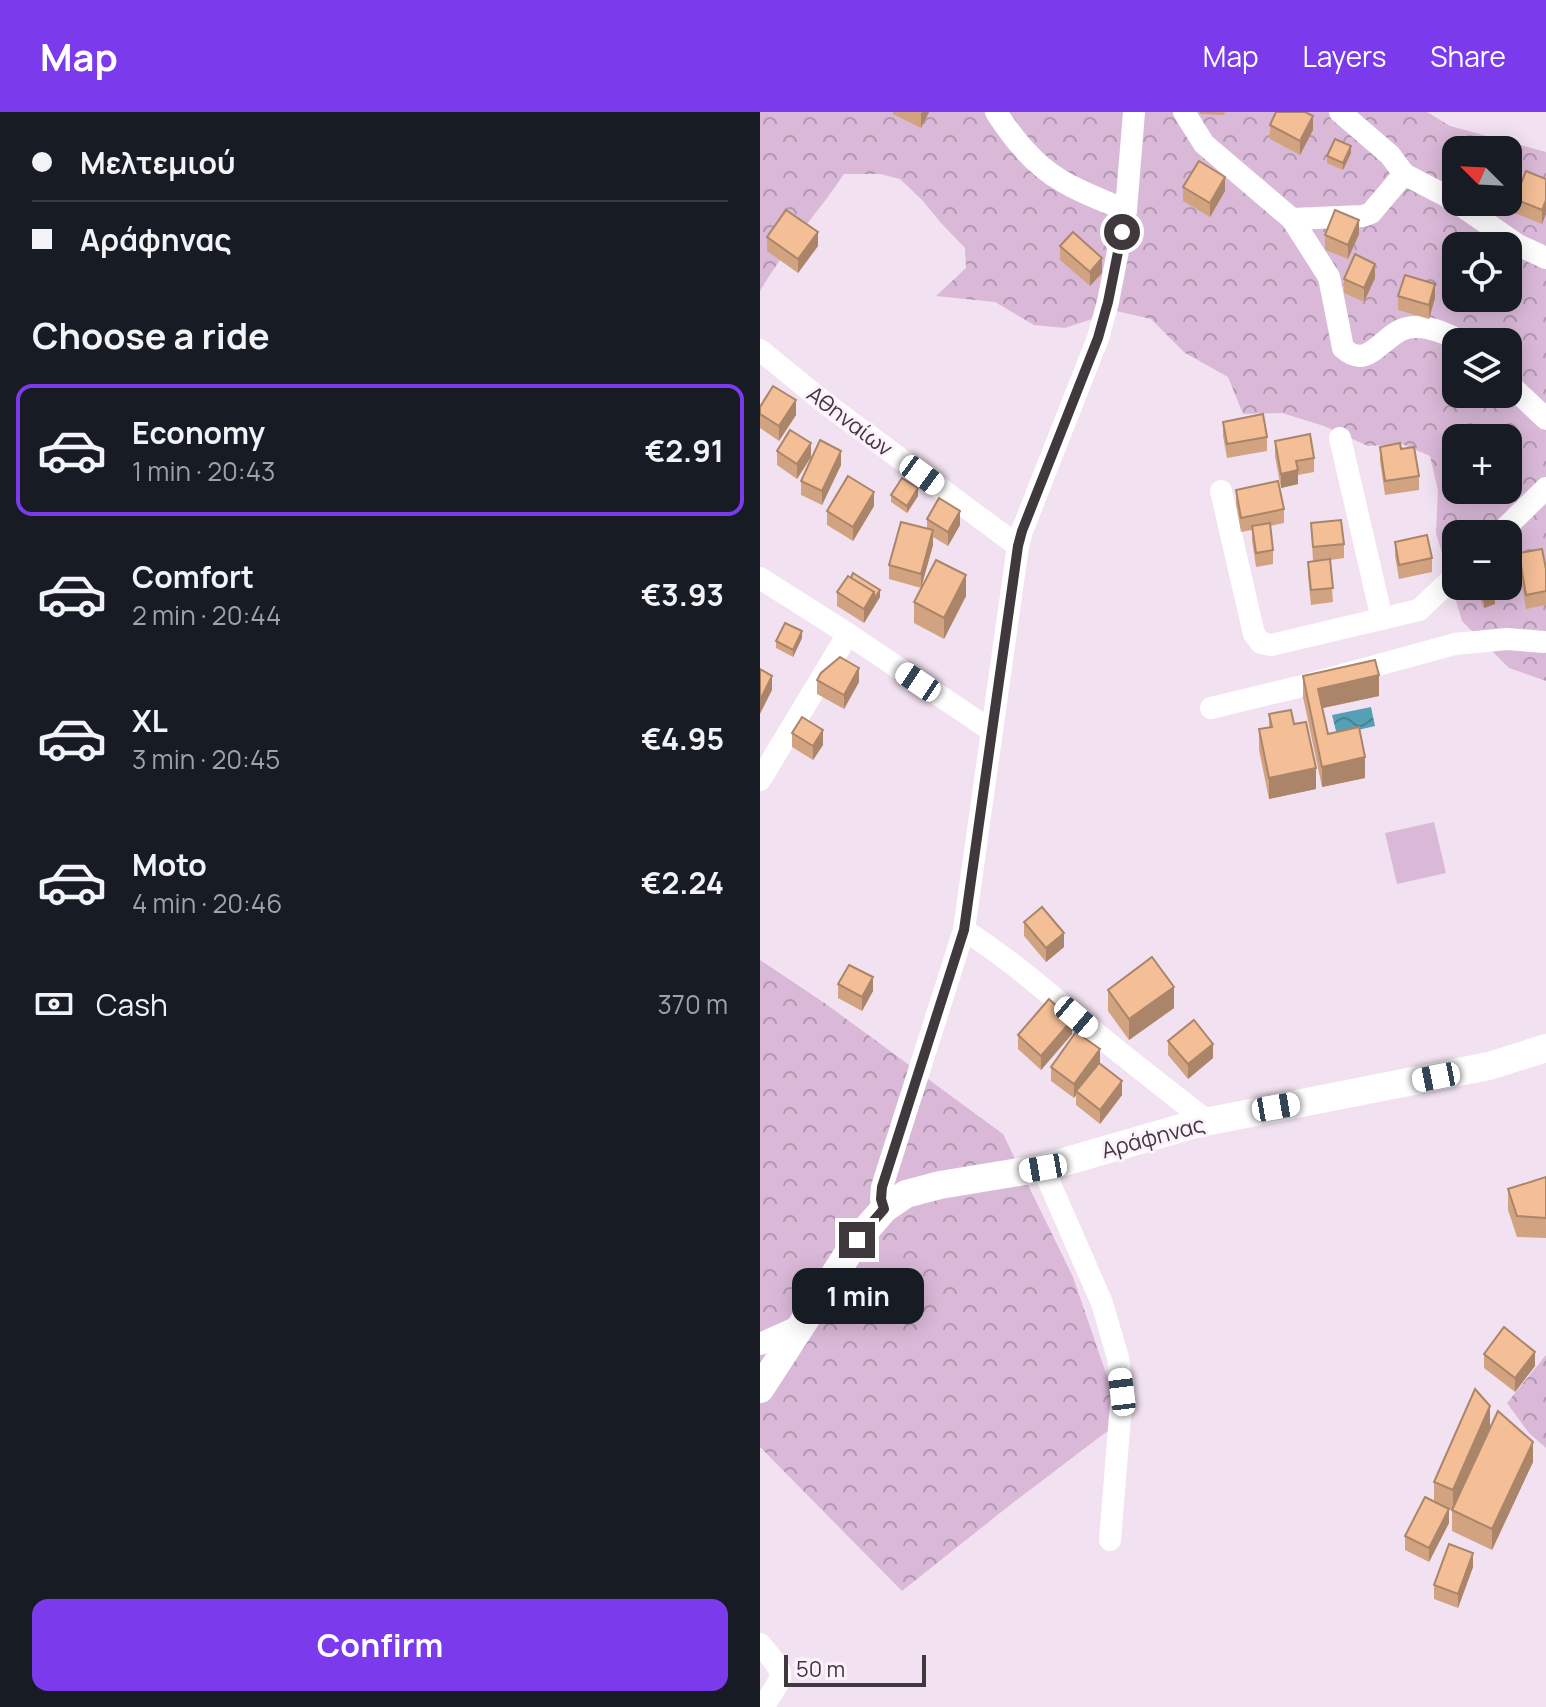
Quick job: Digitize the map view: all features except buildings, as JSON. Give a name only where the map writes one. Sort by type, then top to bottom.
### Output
[{"type":"main road","name":"Αράφηνας","points":[[760,1389],[857,1240],[895,1200],[916,1191],[1043,1168],[1207,1121],[1489,1066],[1546,1048]]},
{"type":"street","points":[[996,112],[1018,141],[1058,179],[1126,210]]},
{"type":"street","points":[[884,1209],[882,1187],[964,930],[1018,546],[1108,302],[1126,210],[1134,112]]},
{"type":"street","points":[[1184,112],[1204,144],[1292,219],[1329,277],[1343,348],[1351,355],[1367,355],[1400,331],[1415,327],[1442,333]]},
{"type":"street","points":[[1340,112],[1390,155],[1404,174],[1450,198],[1518,245],[1546,258]]},
{"type":"street","points":[[1292,219],[1371,213],[1404,174]]},
{"type":"street","name":"Αθηναίων","points":[[760,350],[825,403],[1018,546]]},
{"type":"street","points":[[1522,396],[1546,419]]},
{"type":"street","points":[[1340,438],[1382,619]]},
{"type":"street","points":[[1513,520],[1546,488]]},
{"type":"street","points":[[1221,491],[1254,634],[1261,643],[1271,645],[1421,608],[1442,588]]},
{"type":"street","points":[[760,578],[992,731]]},
{"type":"street","points":[[760,780],[848,634]]},
{"type":"street","points":[[1211,708],[1455,644],[1507,639],[1544,642]]},
{"type":"street","points":[[964,930],[1207,1121]]},
{"type":"street","points":[[1043,1168],[1102,1303],[1118,1358],[1122,1392],[1110,1540]]},
{"type":"street","points":[[760,1344],[800,1326]]},
{"type":"street","points":[[760,1644],[781,1673],[779,1682],[763,1707]]},
{"type":"green space","points":[[760,112],[1427,112],[1450,126],[1487,136],[1442,136],[1442,216],[1522,216],[1522,146],[1546,152],[1546,681],[1509,668],[1462,621],[1456,600],[1522,600],[1522,520],[1442,520],[1442,553],[1436,533],[1438,491],[1430,456],[1402,444],[1368,446],[1324,426],[1282,413],[1243,414],[1228,377],[1185,353],[1151,319],[1116,311],[1065,328],[1034,325],[995,302],[936,296],[966,268],[965,248],[900,179],[880,174],[844,174],[760,291]]},
{"type":"green space","points":[[1434,822],[1446,873],[1397,884],[1385,833]]},
{"type":"green space","points":[[760,960],[826,1004],[1003,1134],[1073,1277],[1122,1420],[902,1591],[760,1447]]},
{"type":"green space","points":[[1546,1355],[1546,1448],[1529,1433],[1507,1403]]},
{"type":"water","points":[[1371,707],[1375,726],[1337,735],[1332,715]]},
{"type":"route","points":[[857,1240],[884,1209],[882,1187],[964,930],[1018,546],[1098,338],[1122,232]]}]
